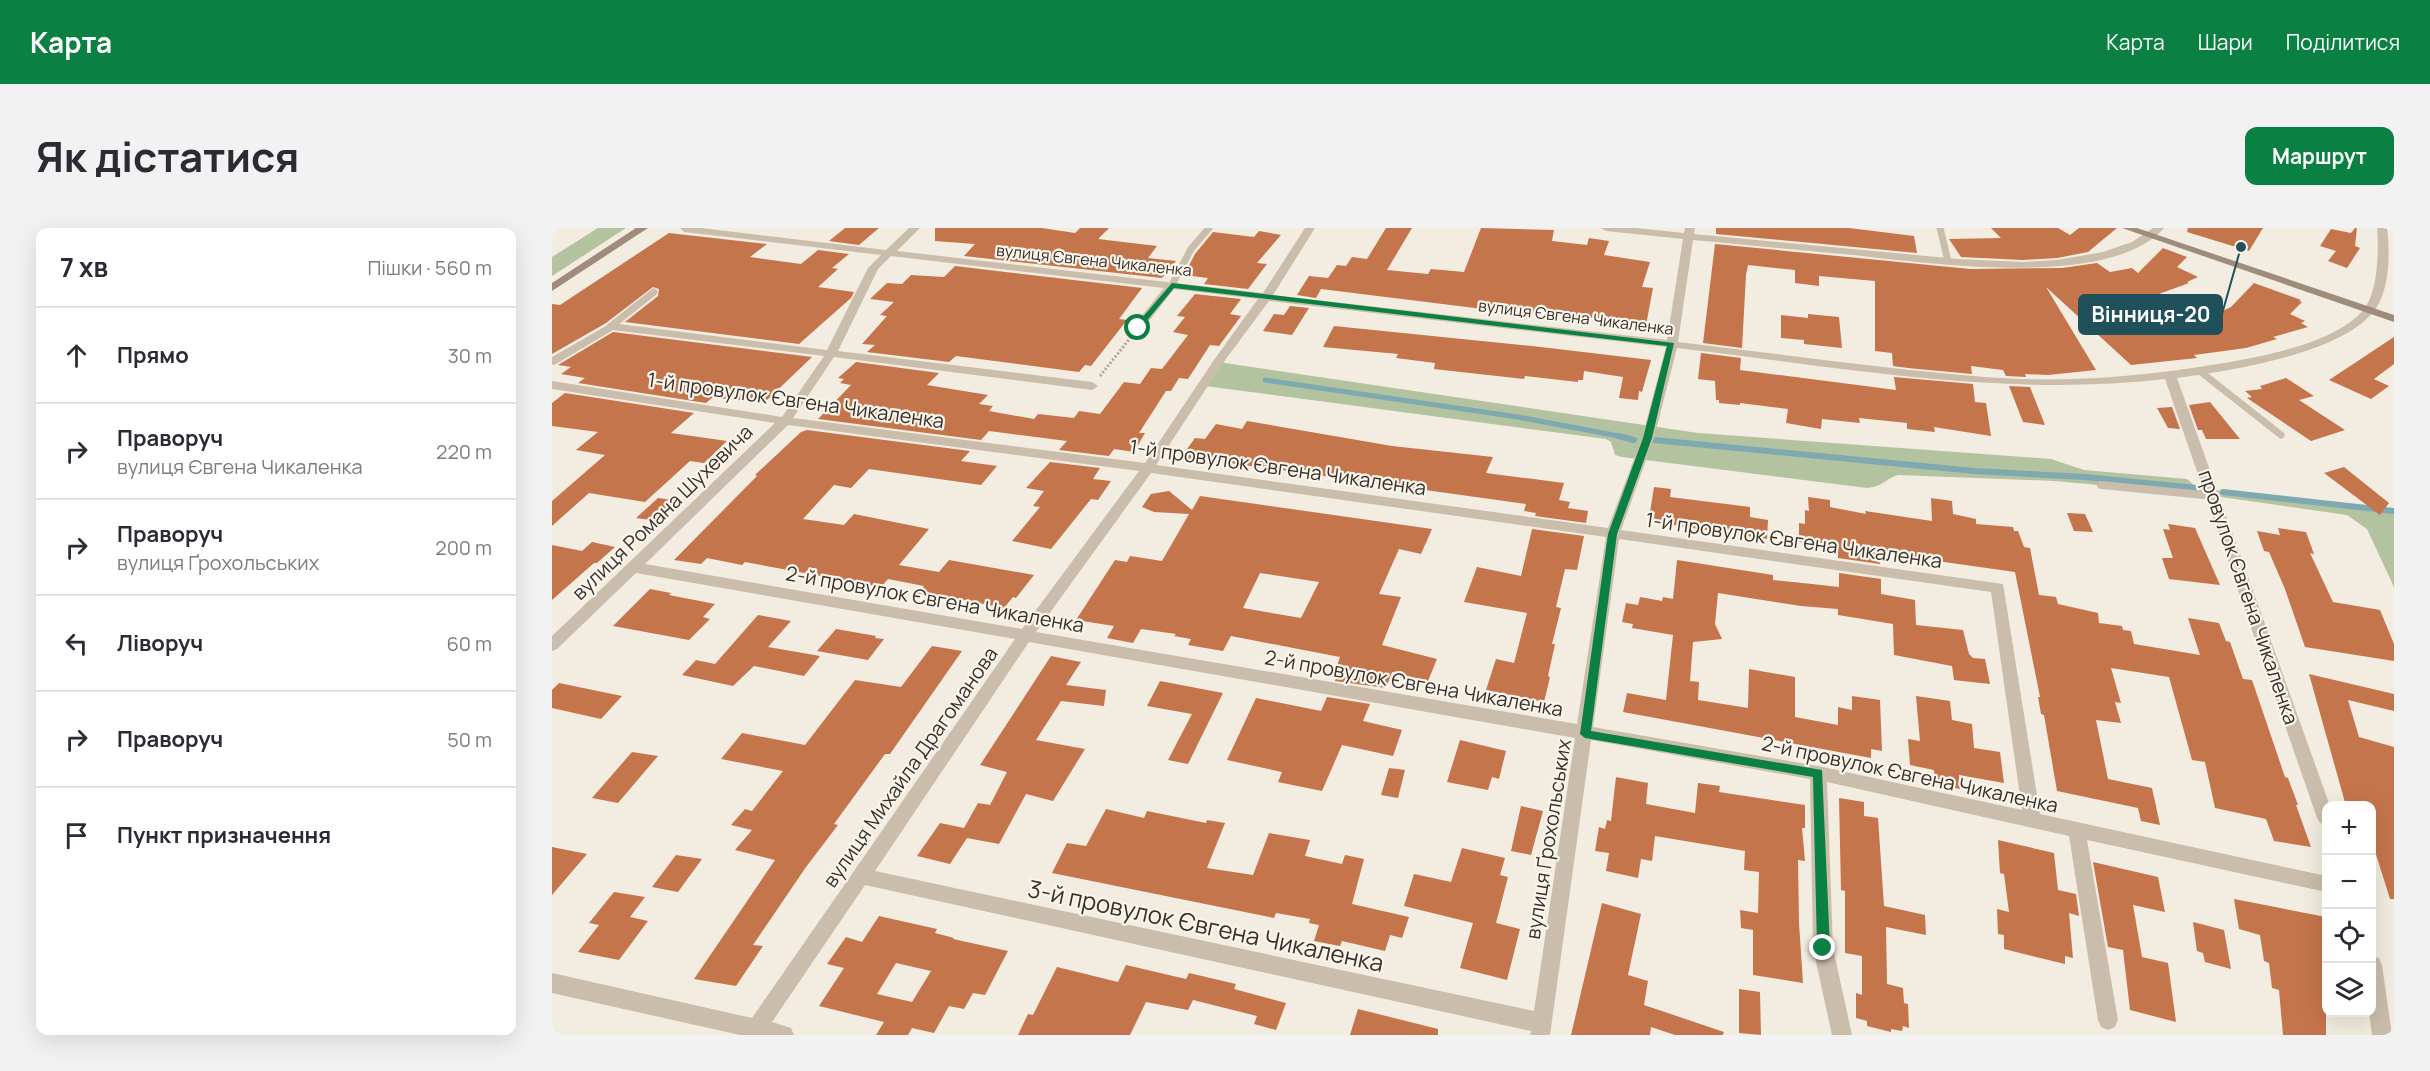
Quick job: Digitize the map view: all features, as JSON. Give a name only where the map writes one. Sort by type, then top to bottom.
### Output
[{"type":"main road","points":[[552,288],[643,228]]},
{"type":"main road","points":[[2127,228],[2394,319]]},
{"type":"street","name":"вулиця Романа Шухевича","points":[[552,645],[785,421],[832,352],[873,268],[885,254],[915,228]]},
{"type":"street","name":"вулиця Михайла Драгоманова","points":[[754,1032],[1025,636],[1148,468],[1218,362],[1265,298],[1310,228]]},
{"type":"street","points":[[1606,228],[1690,232],[1948,261],[2024,265],[2065,262],[2104,254],[2144,240],[2159,228]]},
{"type":"street","points":[[2368,310],[2373,304],[2381,268],[2382,228]]},
{"type":"street","name":"вулиця Євгена Чикаленка","points":[[684,229],[1997,381],[2068,383],[2201,372],[2271,358],[2329,340],[2364,316],[2368,310]]},
{"type":"street","name":"вулиця Ґрохольських","points":[[1540,1029],[1613,534],[1647,438],[1672,345],[1690,232]]},
{"type":"street","points":[[1138,328],[1172,285]]},
{"type":"street","points":[[552,362],[611,326],[1092,386]]},
{"type":"street","name":"провулок Євгена Чикаленка","points":[[2170,376],[2214,495],[2322,806]]},
{"type":"street","name":"1-й провулок Євгена Чикаленка","points":[[552,385],[785,421],[1148,468],[1998,588],[2032,820]]},
{"type":"street","name":"2-й провулок Євгена Чикаленка","points":[[632,567],[1818,773],[2322,883]]},
{"type":"street","points":[[1818,773],[1823,948],[1842,1035]]},
{"type":"street","points":[[2077,830],[2108,1020]]},
{"type":"street","name":"3-й провулок Євгена Чикаленка","points":[[860,876],[1540,1029]]},
{"type":"street","points":[[552,983],[754,1032],[784,1035]]},
{"type":"street","points":[[2376,993],[2382,1035]]},
{"type":"lane","points":[[1172,285],[1191,249],[1209,228]]},
{"type":"lane","points":[[1940,228],[1948,261]]},
{"type":"lane","points":[[611,326],[654,292]]},
{"type":"lane","points":[[2201,372],[2281,435]]},
{"type":"lane","points":[[2101,485],[2214,495]]},
{"type":"path","points":[[1092,386],[1138,328]]},
{"type":"green space","points":[[598,228],[626,228],[552,276],[552,257]]},
{"type":"green space","points":[[1218,362],[1698,433],[2051,459],[2084,470],[2187,479],[2197,488],[2394,511],[2394,587],[2367,529],[2347,515],[2214,496],[2055,481],[1899,475],[1878,486],[1867,488],[1622,457],[1615,455],[1611,442],[1606,439],[1205,386]]},
{"type":"building","points":[[845,228],[879,228],[859,245],[829,241]]},
{"type":"building","points":[[935,228],[1042,228],[1075,233],[1080,228],[1109,228],[1098,239],[1157,246],[1148,258],[1176,261],[1162,278],[964,256],[975,244],[935,241]]},
{"type":"building","points":[[1386,228],[1412,228],[1387,270],[1428,274],[1431,269],[1464,272],[1481,228],[1554,230],[1552,241],[1587,245],[1589,238],[1609,241],[1604,255],[1650,262],[1642,287],[1653,288],[1646,325],[1538,311],[1537,313],[1483,309],[1321,289],[1316,298],[1297,295],[1309,276],[1328,278],[1337,265],[1346,266],[1352,257],[1367,259]]},
{"type":"building","points":[[1716,228],[1849,228],[1914,236],[1917,253],[1716,234]]},
{"type":"building","points":[[1991,228],[2058,228],[2070,235],[2079,228],[2117,228],[2088,252],[2057,258],[2023,260],[1961,257],[1949,239],[2001,238]]},
{"type":"building","points":[[2188,228],[2263,228],[2249,251],[2187,232]]},
{"type":"building","points":[[2357,228],[2355,246],[2360,248],[2347,268],[2328,261],[2336,251],[2320,246],[2331,229],[2351,233]]},
{"type":"building","points":[[1259,231],[1281,235],[1257,263],[1267,264],[1248,289],[1204,284],[1208,278],[1184,275],[1195,254],[1213,232],[1254,237]]},
{"type":"building","points":[[669,233],[767,244],[750,257],[801,264],[818,250],[849,254],[832,268],[838,269],[818,287],[854,292],[851,298],[799,344],[625,322],[658,296],[659,289],[653,287],[606,323],[552,354],[552,304],[560,305]]},
{"type":"building","points":[[1715,244],[1970,269],[2062,268],[2097,263],[2110,272],[2132,268],[2138,273],[2163,248],[2187,257],[2177,267],[2198,277],[2187,282],[2189,283],[2159,294],[2199,322],[2231,307],[2254,283],[2301,300],[2299,301],[2302,302],[2290,314],[2305,321],[2301,323],[2308,327],[2246,348],[2194,355],[2197,358],[2131,365],[2046,287],[2096,370],[2048,375],[2025,374],[2026,377],[2006,376],[2003,370],[1971,366],[1972,374],[1908,368],[1893,366],[1892,353],[1875,351],[1875,281],[1819,276],[1819,286],[1795,283],[1795,270],[1748,265],[1742,348],[1703,343]]},
{"type":"building","points":[[955,266],[1142,288],[1119,319],[1127,320],[1091,366],[1085,365],[1079,372],[956,356],[949,362],[867,352],[875,345],[862,344],[887,316],[880,315],[894,302],[870,299],[887,283],[902,284],[911,275],[944,277]]},
{"type":"building","points":[[1195,294],[1241,299],[1230,314],[1241,316],[1219,346],[1210,345],[1188,379],[1179,378],[1171,391],[1166,391],[1139,433],[1145,433],[1134,452],[1114,449],[1109,456],[1059,450],[1067,441],[989,431],[981,440],[818,419],[851,385],[840,383],[844,379],[838,378],[856,362],[939,373],[927,385],[988,395],[979,404],[993,406],[989,411],[1034,419],[1038,414],[1074,418],[1079,411],[1100,414],[1124,382],[1140,384],[1151,368],[1162,369],[1188,335],[1173,332],[1185,317],[1177,316]]},
{"type":"building","points":[[1290,306],[1309,308],[1292,335],[1263,331],[1274,314],[1284,315]]},
{"type":"building","points":[[1808,314],[1839,317],[1842,348],[1804,344],[1804,340],[1781,338],[1781,315],[1808,318]]},
{"type":"building","points":[[1334,326],[1651,360],[1642,392],[1639,391],[1638,400],[1619,398],[1623,377],[1584,371],[1583,380],[1578,380],[1578,382],[1525,376],[1524,379],[1434,369],[1435,363],[1396,358],[1398,354],[1323,347]]},
{"type":"building","points":[[613,332],[812,357],[765,402],[712,398],[706,403],[578,383],[585,378],[561,374],[571,367],[558,365]]},
{"type":"building","points":[[2394,337],[2394,364],[2374,379],[2389,386],[2371,399],[2329,380]]},
{"type":"building","points":[[1701,353],[1741,358],[1740,370],[1896,390],[1894,377],[1973,384],[1975,402],[1986,403],[1991,436],[1934,427],[1935,432],[1907,429],[1907,423],[1859,418],[1860,423],[1822,419],[1821,429],[1786,423],[1788,409],[1740,403],[1740,405],[1719,403],[1719,400],[1716,400],[1715,381],[1698,379]]},
{"type":"building","points":[[2286,378],[2314,396],[2299,400],[2345,430],[2311,441],[2247,398],[2252,397],[2245,391],[2262,389],[2260,386]]},
{"type":"building","points":[[2009,386],[2030,387],[2045,425],[2023,422]]},
{"type":"building","points":[[565,393],[694,413],[671,433],[727,441],[704,463],[690,461],[645,502],[589,493],[552,526],[552,501],[605,455],[576,450],[598,432],[552,426],[552,403]]},
{"type":"building","points":[[2210,402],[2240,439],[2206,439],[2202,430],[2198,430],[2189,405]]},
{"type":"building","points":[[2172,407],[2180,429],[2168,428],[2157,408]]},
{"type":"building","points":[[1247,421],[1392,446],[1493,457],[1486,473],[1564,483],[1559,500],[1570,502],[1568,508],[1588,511],[1586,523],[1535,516],[1536,513],[1524,511],[1526,504],[1215,461],[1213,464],[1185,460],[1187,457],[1182,456],[1195,438],[1205,439],[1216,424],[1242,429]]},
{"type":"building","points":[[807,430],[970,451],[961,461],[997,466],[981,485],[869,469],[851,488],[834,485],[803,519],[844,525],[854,514],[929,529],[899,565],[939,572],[949,560],[1034,575],[1016,598],[1013,597],[1004,608],[944,596],[942,598],[918,594],[924,586],[888,579],[881,587],[745,562],[742,565],[707,558],[701,564],[674,560],[757,476],[755,475],[801,432]]},
{"type":"building","points":[[1050,462],[1100,468],[1093,479],[1111,481],[1098,500],[1091,499],[1051,549],[1012,541],[1040,507],[1033,506],[1044,491],[1026,488]]},
{"type":"building","points":[[2344,467],[2389,503],[2380,515],[2324,473]]},
{"type":"building","points":[[1654,487],[1671,489],[1670,497],[1750,507],[1750,517],[1768,520],[1767,539],[1653,522],[1655,512],[1650,512]]},
{"type":"building","points":[[1169,491],[1192,510],[1200,496],[1432,529],[1421,554],[1399,549],[1379,594],[1401,597],[1382,645],[1437,659],[1428,681],[1392,672],[1386,688],[1335,681],[1336,678],[1333,678],[1340,657],[1231,636],[1223,651],[1188,645],[1191,639],[1174,636],[1176,634],[1141,629],[1133,643],[1107,638],[1114,626],[1076,620],[1115,560],[1127,562],[1130,556],[1162,561],[1189,514],[1154,512],[1142,507],[1151,494]],"holes":[[[1260,573],[1319,582],[1301,618],[1243,608]]]},
{"type":"building","points":[[1808,497],[1830,500],[1830,507],[1866,514],[1865,511],[1932,521],[1931,498],[1952,501],[1953,514],[1976,519],[1976,524],[2013,527],[2014,531],[2018,531],[2024,547],[2030,548],[2039,595],[2056,597],[2058,604],[2098,613],[2099,623],[2122,626],[2123,630],[2131,631],[2134,644],[2200,655],[2188,618],[2219,623],[2226,641],[2230,642],[2243,679],[2252,680],[2311,847],[2274,841],[2266,819],[2215,808],[2205,762],[2192,760],[2169,677],[2111,668],[2121,703],[2115,702],[2121,723],[2096,720],[2108,779],[2152,788],[2160,825],[2141,821],[2138,808],[2057,791],[2015,572],[1880,553],[1880,564],[1838,558],[1838,547],[1799,542],[1799,523],[1805,524],[1805,510],[1809,511]]},
{"type":"building","points":[[658,498],[680,501],[658,521],[636,518]]},
{"type":"building","points":[[2067,513],[2085,514],[2093,532],[2074,531]]},
{"type":"building","points":[[2168,524],[2195,528],[2220,585],[2169,579],[2162,558],[2173,558],[2163,529],[2170,530]]},
{"type":"building","points":[[2278,528],[2306,532],[2314,554],[2310,553],[2333,602],[2380,610],[2394,644],[2394,661],[2305,647],[2285,589],[2269,552],[2264,551],[2257,531],[2280,535]]},
{"type":"building","points":[[1532,529],[1584,536],[1577,570],[1565,569],[1556,607],[1561,608],[1552,644],[1555,644],[1544,702],[1486,690],[1496,659],[1514,663],[1527,613],[1464,602],[1477,567],[1521,576]]},
{"type":"building","points":[[592,542],[615,547],[552,600],[552,545],[582,551]]},
{"type":"building","points":[[1677,560],[1773,575],[1773,580],[1839,587],[1839,573],[1881,579],[1881,594],[1915,600],[1916,625],[1963,630],[1969,654],[1973,658],[1985,659],[1990,684],[1954,680],[1952,666],[1894,655],[1893,624],[1838,615],[1838,609],[1801,606],[1718,593],[1715,624],[1722,639],[1693,642],[1690,681],[1699,682],[1698,700],[1748,708],[1749,669],[1795,677],[1795,717],[1838,725],[1838,707],[1852,710],[1852,696],[1880,700],[1882,751],[1871,749],[1871,758],[1623,712],[1627,693],[1666,700],[1673,635],[1632,628],[1633,624],[1622,622],[1626,603],[1638,605],[1640,597],[1662,601],[1663,597],[1673,599]]},
{"type":"building","points":[[650,589],[715,604],[703,617],[710,619],[689,640],[613,626]]},
{"type":"building","points":[[758,615],[791,621],[768,647],[820,656],[804,676],[754,666],[733,686],[682,675],[696,660],[715,664]]},
{"type":"building","points":[[836,629],[884,639],[868,660],[817,651]]},
{"type":"building","points":[[932,646],[962,651],[890,754],[885,754],[834,824],[838,825],[806,867],[753,945],[763,946],[736,986],[694,979],[775,860],[735,850],[752,830],[731,825],[745,809],[752,811],[783,771],[721,759],[742,733],[805,745],[855,680],[901,687]]},
{"type":"building","points":[[1051,656],[1081,662],[1066,685],[1106,690],[1104,706],[1061,701],[1036,740],[1085,749],[1053,801],[1026,794],[999,844],[967,838],[950,864],[917,856],[940,823],[964,828],[978,803],[990,805],[1007,772],[980,765]]},
{"type":"building","points":[[2309,674],[2394,694],[2394,711],[2348,700],[2359,737],[2394,747],[2394,899],[2390,899],[2376,854],[2376,801],[2345,801]]},
{"type":"building","points":[[1160,681],[1223,693],[1188,764],[1168,760],[1192,714],[1147,706]]},
{"type":"building","points":[[559,683],[622,696],[601,719],[552,708],[552,690]]},
{"type":"building","points":[[1916,696],[1950,701],[1952,720],[1972,724],[1974,748],[2000,752],[2004,783],[1959,775],[1960,789],[1935,784],[1934,770],[1910,765],[1908,739],[1920,741]]},
{"type":"building","points":[[1327,697],[1370,704],[1363,721],[1402,730],[1393,756],[1342,745],[1322,791],[1278,782],[1282,772],[1227,760],[1256,698],[1321,711]]},
{"type":"building","points":[[1460,740],[1506,751],[1499,779],[1492,777],[1488,790],[1447,782]]},
{"type":"building","points":[[632,752],[658,756],[618,803],[592,798]]},
{"type":"building","points":[[1389,768],[1405,770],[1398,798],[1381,795]]},
{"type":"building","points":[[1616,777],[1648,783],[1646,804],[1695,813],[1698,783],[1720,786],[1719,792],[1805,805],[1805,828],[1802,828],[1805,861],[1798,860],[1803,983],[1753,975],[1753,930],[1741,928],[1740,910],[1758,913],[1759,872],[1744,870],[1745,851],[1655,836],[1652,861],[1641,859],[1638,878],[1606,871],[1609,853],[1595,851],[1599,827],[1605,829],[1607,820],[1611,821]]},
{"type":"building","points":[[1839,798],[1864,802],[1864,816],[1878,818],[1884,906],[1925,915],[1926,935],[1886,927],[1887,984],[1903,988],[1904,1003],[1908,1004],[1909,1028],[1903,1026],[1902,1031],[1891,1029],[1891,1032],[1867,1026],[1867,1021],[1856,1018],[1856,993],[1862,995],[1862,956],[1845,953],[1845,891],[1841,890]]},
{"type":"building","points":[[1521,806],[1543,811],[1531,855],[1511,851]]},
{"type":"building","points":[[1106,809],[1144,818],[1147,811],[1206,823],[1207,820],[1225,823],[1207,868],[1253,875],[1269,833],[1310,840],[1305,856],[1342,864],[1345,855],[1364,859],[1352,904],[1409,917],[1402,938],[1390,935],[1385,951],[1342,941],[1340,946],[1314,941],[1319,925],[1309,923],[1310,919],[1276,913],[1274,918],[1052,873],[1067,843],[1086,846]]},
{"type":"building","points":[[1998,840],[2054,853],[2058,890],[2076,894],[2079,916],[2069,913],[2073,958],[2065,956],[2065,964],[2004,949],[2004,935],[1998,934],[1997,909],[2009,912],[2004,874],[2000,873]]},
{"type":"building","points":[[552,847],[587,854],[552,895]]},
{"type":"building","points":[[1462,848],[1505,858],[1500,875],[1508,877],[1496,923],[1520,929],[1507,980],[1460,968],[1473,923],[1404,906],[1414,874],[1451,882]]},
{"type":"building","points":[[676,855],[702,859],[678,892],[652,887]]},
{"type":"building","points":[[2093,862],[2158,877],[2165,912],[2133,905],[2142,957],[2168,963],[2176,1022],[2130,1010],[2123,950],[2108,947]]},
{"type":"building","points":[[614,892],[645,897],[630,917],[648,921],[619,960],[578,952],[599,925],[589,923]]},
{"type":"building","points":[[2234,899],[2322,916],[2322,1017],[2326,1017],[2326,1035],[2283,1035],[2279,990],[2272,988],[2269,963],[2264,961],[2260,935],[2239,929]]},
{"type":"building","points":[[1602,903],[1641,914],[1628,975],[1648,981],[1644,1005],[1724,1032],[1723,1035],[1675,1035],[1651,1027],[1650,1035],[1571,1035]]},
{"type":"building","points":[[879,916],[937,929],[935,933],[953,939],[1008,951],[985,995],[973,993],[964,1009],[949,1006],[934,1033],[912,1028],[908,1035],[876,1035],[884,1022],[819,1006],[844,968],[827,964],[846,937],[862,942]],"holes":[[[896,963],[931,971],[912,1002],[877,994]]]},
{"type":"building","points":[[2193,922],[2224,930],[2231,969],[2205,962],[2203,953],[2197,951]]},
{"type":"building","points":[[1126,965],[1186,979],[1189,973],[1236,984],[1234,989],[1286,1003],[1276,1030],[1254,1024],[1257,1016],[1193,1000],[1188,1010],[1146,1002],[1130,1035],[1018,1035],[1028,1014],[1033,1015],[1057,967],[1118,982]]},
{"type":"building","points":[[1739,989],[1760,992],[1761,1035],[1739,1033]]},
{"type":"building","points":[[1358,1009],[1438,1029],[1438,1035],[1350,1035]]},
{"type":"waterway","points":[[1265,380],[1518,417],[1624,437]]},
{"type":"waterway","points":[[1618,436],[1634,440]]},
{"type":"waterway","points":[[1654,440],[1974,471],[2085,477],[2196,488]]},
{"type":"waterway","points":[[2223,492],[2394,511]]},
{"type":"place","name":"Вінниця-20","points":[[2241,247]]},
{"type":"route","points":[[1138,328],[1172,285],[1265,298],[1672,345],[1647,438],[1613,534],[1585,734],[1818,773],[1823,948]]}]
